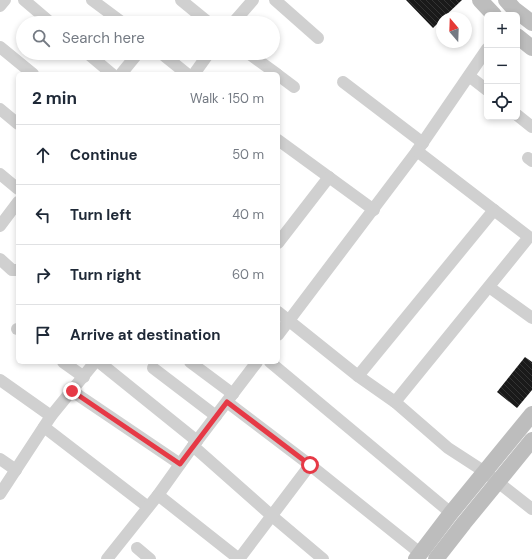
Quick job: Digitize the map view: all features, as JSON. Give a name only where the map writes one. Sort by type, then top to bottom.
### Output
[{"type":"street","points":[[0,6],[5,0]]},
{"type":"street","points":[[24,0],[43,16]]},
{"type":"street","points":[[92,0],[114,16]]},
{"type":"street","points":[[182,0],[201,16]]},
{"type":"street","points":[[239,16],[253,0]]},
{"type":"street","points":[[275,0],[318,38]]},
{"type":"street","points":[[480,0],[491,12]]},
{"type":"street","points":[[512,6],[532,23]]},
{"type":"street","points":[[520,38],[532,48]]},
{"type":"street","points":[[0,47],[31,72]]},
{"type":"street","points":[[280,332],[374,210],[420,147],[484,54]]},
{"type":"street","points":[[95,60],[110,72]]},
{"type":"street","points":[[123,72],[132,60]]},
{"type":"street","points":[[170,60],[185,72]]},
{"type":"street","points":[[195,72],[204,60]]},
{"type":"street","points":[[257,60],[273,72]]},
{"type":"street","points":[[469,76],[484,88]]},
{"type":"street","points":[[280,77],[294,87]]},
{"type":"street","points":[[343,82],[494,210],[529,237],[395,402]]},
{"type":"street","points":[[0,110],[16,122]]},
{"type":"street","points":[[520,117],[532,127]]},
{"type":"street","points":[[280,141],[374,210]]},
{"type":"street","points":[[0,174],[16,187]]},
{"type":"street","points":[[280,241],[329,177]]},
{"type":"street","points":[[0,226],[16,205]]},
{"type":"street","points":[[358,376],[494,210]]},
{"type":"street","points":[[0,259],[12,270],[16,270]]},
{"type":"street","points":[[489,287],[532,318]]},
{"type":"street","points":[[280,314],[358,376],[395,402],[448,448],[485,472],[532,509]]},
{"type":"street","points":[[66,364],[84,377]]},
{"type":"street","points":[[0,494],[51,416],[94,364]]},
{"type":"street","points":[[101,364],[195,443],[272,516],[322,559]]},
{"type":"street","points":[[192,364],[230,398],[418,556],[532,414]]},
{"type":"street","points":[[107,559],[158,495],[195,443],[256,364]]},
{"type":"street","points":[[272,364],[451,513]]},
{"type":"street","points":[[153,368],[216,416]]},
{"type":"street","points":[[0,380],[51,416]]},
{"type":"street","points":[[72,391],[180,464]]},
{"type":"street","points":[[44,427],[148,507]]},
{"type":"street","points":[[436,559],[532,440]]},
{"type":"street","points":[[0,458],[16,470]]},
{"type":"street","points":[[158,495],[239,559],[310,465]]},
{"type":"street","points":[[138,548],[150,559]]},
{"type":"building","points":[[406,0],[462,0],[449,12],[436,12],[436,25],[433,28]]},
{"type":"building","points":[[525,357],[532,362],[532,390],[517,408],[497,392]]},
{"type":"route","points":[[72,391],[180,464],[227,402],[310,465]]}]
